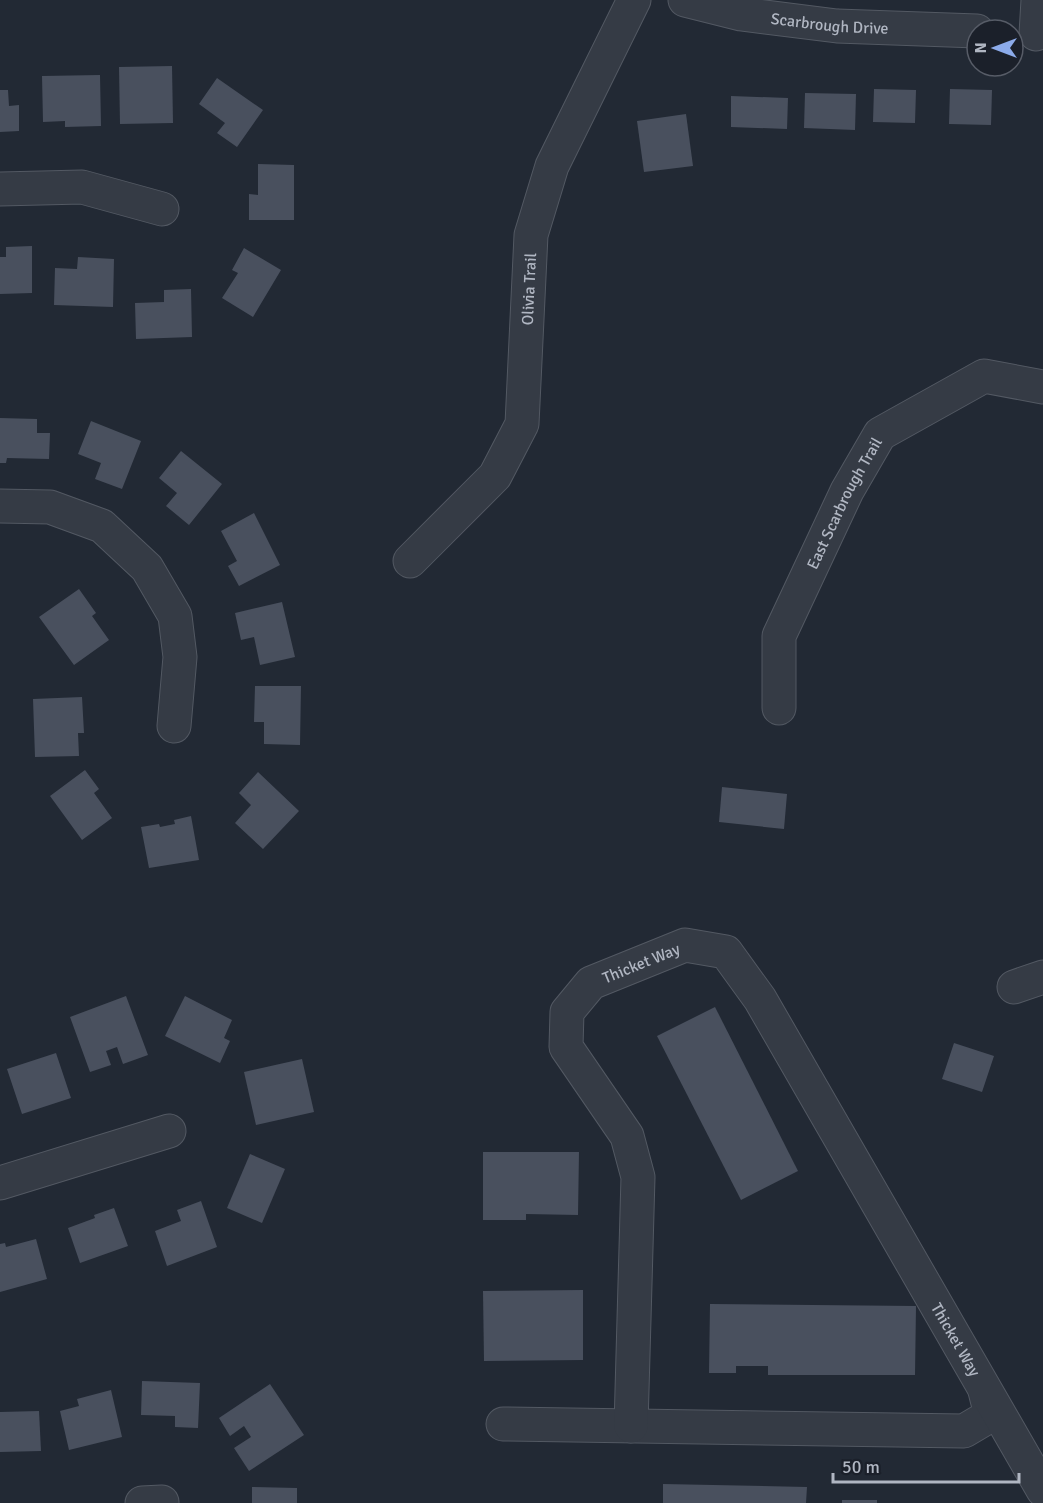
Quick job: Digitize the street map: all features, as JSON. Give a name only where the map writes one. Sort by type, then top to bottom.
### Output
[{"type":"street","name":"Olivia Trail","points":[[410,561],[495,476],[522,424],[531,236],[552,166],[634,0]]},
{"type":"street","name":"Scarbrough Drive","points":[[685,0],[741,14],[837,26],[965,31]]},
{"type":"street","points":[[1031,34],[1038,0]]},
{"type":"street","points":[[0,189],[82,187],[162,209]]},
{"type":"street","name":"East Scarbrough Trail","points":[[779,708],[779,636],[847,491],[880,434],[984,376],[1043,387]]},
{"type":"street","points":[[0,506],[50,507],[102,526],[147,568],[175,616],[180,657],[174,726]]},
{"type":"street","name":"Thicket Way","points":[[631,1426],[638,1177],[627,1136],[566,1047],[567,1012],[591,983],[685,945],[726,952],[760,999],[1043,1490]]},
{"type":"street","points":[[0,1183],[170,1131]]},
{"type":"street","name":"Thicket Way","points":[[503,1424],[964,1431],[992,1415],[985,1391]]},
{"type":"street","points":[[142,1503],[162,1502]]},
{"type":"building","points":[[172,66],[173,123],[120,124],[119,67]]},
{"type":"building","points":[[100,75],[101,126],[65,127],[65,121],[43,122],[42,76]]},
{"type":"building","points":[[217,78],[263,110],[237,147],[217,133],[225,123],[199,104]]},
{"type":"building","points":[[874,89],[916,90],[915,123],[873,122]]},
{"type":"building","points":[[950,89],[992,90],[991,125],[949,124]]},
{"type":"building","points":[[0,90],[8,90],[9,106],[19,105],[19,131],[0,132]]},
{"type":"building","points":[[805,93],[856,94],[855,130],[804,128]]},
{"type":"building","points":[[731,96],[788,98],[787,129],[731,127]]},
{"type":"building","points":[[686,114],[693,166],[644,172],[637,121]]},
{"type":"building","points":[[258,164],[294,165],[294,220],[249,220],[249,194],[258,195]]},
{"type":"building","points":[[32,246],[32,293],[0,294],[0,257],[6,257],[6,247]]},
{"type":"building","points":[[244,248],[281,270],[253,317],[222,298],[238,273],[232,270]]},
{"type":"building","points":[[78,257],[114,259],[113,307],[54,305],[55,268],[77,269]]},
{"type":"building","points":[[191,289],[192,337],[136,339],[135,303],[164,302],[164,290]]},
{"type":"building","points":[[0,418],[37,419],[37,433],[50,433],[49,459],[7,458],[6,463],[0,463]]},
{"type":"building","points":[[91,421],[141,441],[122,489],[95,479],[101,463],[78,454]]},
{"type":"building","points":[[181,451],[222,484],[189,525],[166,506],[177,493],[159,478]]},
{"type":"building","points":[[254,513],[280,565],[239,586],[228,566],[237,561],[221,531]]},
{"type":"building","points":[[79,589],[96,613],[92,616],[109,640],[74,665],[39,617]]},
{"type":"building","points":[[282,602],[295,657],[260,665],[254,637],[241,640],[235,613]]},
{"type":"building","points":[[255,686],[301,686],[300,745],[264,744],[264,722],[254,722]]},
{"type":"building","points":[[82,697],[84,733],[78,733],[79,756],[35,757],[33,699]]},
{"type":"building","points":[[85,770],[99,789],[94,793],[112,818],[82,840],[50,796]]},
{"type":"building","points":[[258,772],[299,811],[263,849],[235,823],[251,805],[239,793]]},
{"type":"building","points":[[722,787],[787,794],[784,829],[719,822]]},
{"type":"building","points":[[191,816],[199,860],[149,868],[141,827],[175,824],[174,820]]},
{"type":"building","points":[[126,996],[148,1055],[123,1064],[117,1047],[106,1051],[111,1065],[90,1072],[70,1017]]},
{"type":"building","points":[[185,996],[232,1020],[224,1038],[230,1041],[220,1063],[165,1036]]},
{"type":"building","points":[[715,1007],[798,1171],[741,1200],[657,1036]]},
{"type":"building","points":[[954,1043],[994,1056],[982,1092],[942,1079]]},
{"type":"building","points":[[56,1053],[71,1098],[22,1114],[7,1069]]},
{"type":"building","points":[[302,1059],[314,1112],[256,1125],[244,1072]]},
{"type":"building","points":[[483,1152],[579,1152],[578,1215],[526,1214],[526,1220],[483,1220]]},
{"type":"building","points":[[250,1154],[285,1169],[262,1223],[227,1208]]},
{"type":"building","points":[[201,1201],[217,1247],[167,1266],[155,1231],[181,1221],[177,1210]]},
{"type":"building","points":[[114,1208],[128,1246],[80,1263],[68,1228]]},
{"type":"building","points":[[36,1239],[47,1279],[0,1292],[0,1244],[5,1243],[6,1247]]},
{"type":"building","points":[[583,1290],[583,1360],[484,1361],[483,1291]]},
{"type":"building","points":[[710,1304],[916,1306],[915,1375],[768,1375],[768,1366],[736,1366],[736,1373],[709,1373]]},
{"type":"building","points":[[142,1381],[200,1383],[198,1428],[175,1427],[175,1416],[141,1415]]},
{"type":"building","points":[[270,1384],[304,1435],[249,1471],[234,1448],[251,1437],[244,1426],[230,1436],[219,1418]]},
{"type":"building","points":[[111,1390],[122,1437],[69,1450],[60,1411],[79,1406],[77,1399]]},
{"type":"building","points":[[39,1411],[41,1451],[0,1452],[0,1412]]},
{"type":"building","points":[[663,1484],[807,1487],[806,1503],[663,1503]]},
{"type":"building","points":[[252,1487],[297,1488],[297,1503],[252,1503]]},
{"type":"building","points":[[842,1500],[877,1500],[877,1503],[842,1503]]}]
